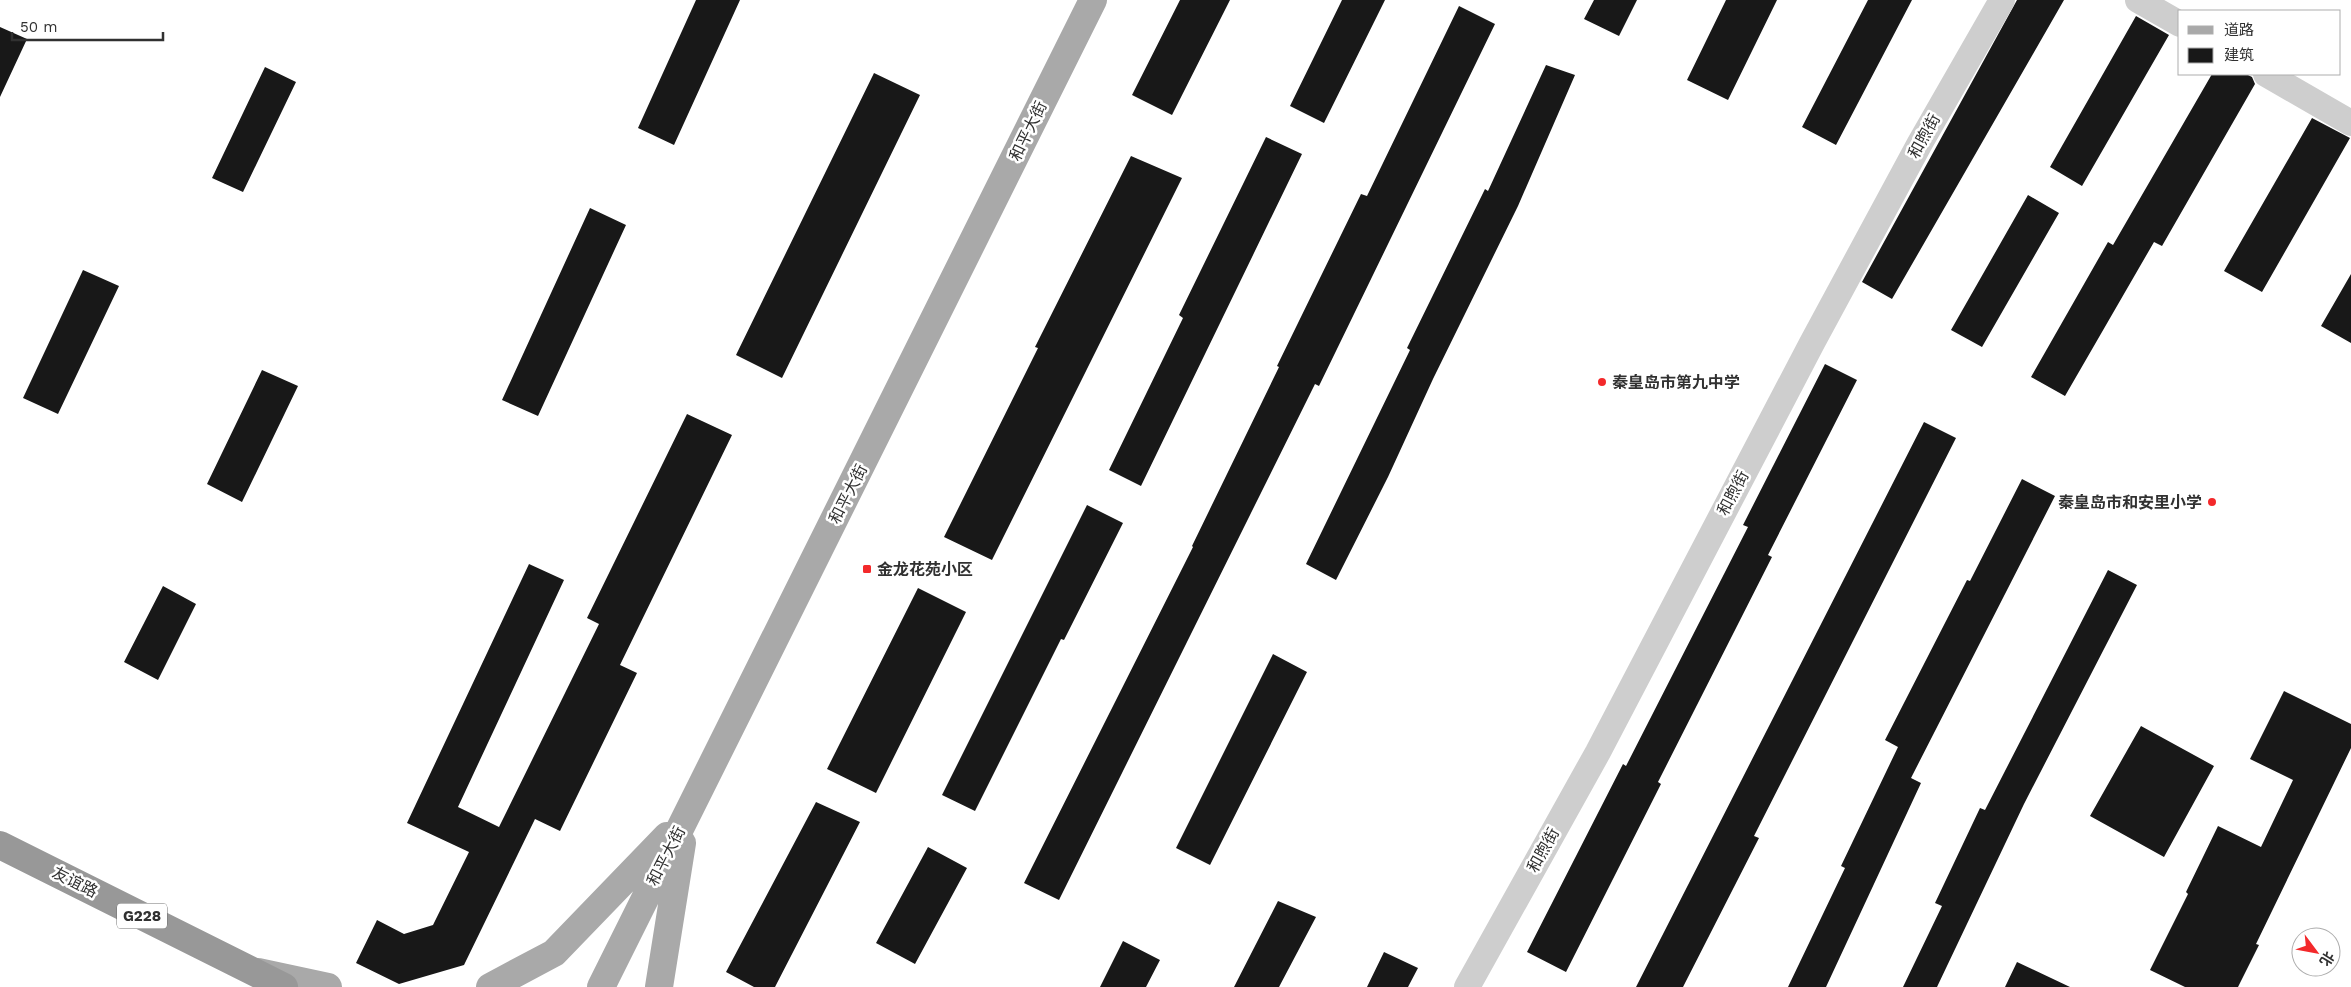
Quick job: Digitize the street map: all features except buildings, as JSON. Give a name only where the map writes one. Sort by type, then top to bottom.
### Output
[{"type":"highway","name":"友谊路","points":[[0,845],[258,978],[284,987]]},
{"type":"main road","name":"和平大街","points":[[601,987],[1093,0]]},
{"type":"main road","points":[[490,987],[554,953],[686,817]]},
{"type":"main road","points":[[659,987],[686,817]]},
{"type":"main road","points":[[258,978],[328,987]]},
{"type":"street","name":"和煦街","points":[[1467,987],[1598,752],[1812,343],[1915,152],[2002,0]]},
{"type":"street","points":[[2138,0],[2178,23]]},
{"type":"street","points":[[2268,75],[2351,123]]},
{"type":"place","name":"秦皇岛市第九中学","points":[[1602,382]]},
{"type":"place","name":"秦皇岛市和安里小学","points":[[2212,502]]},
{"type":"place","name":"金龙花苑小区","points":[[867,569]]}]
